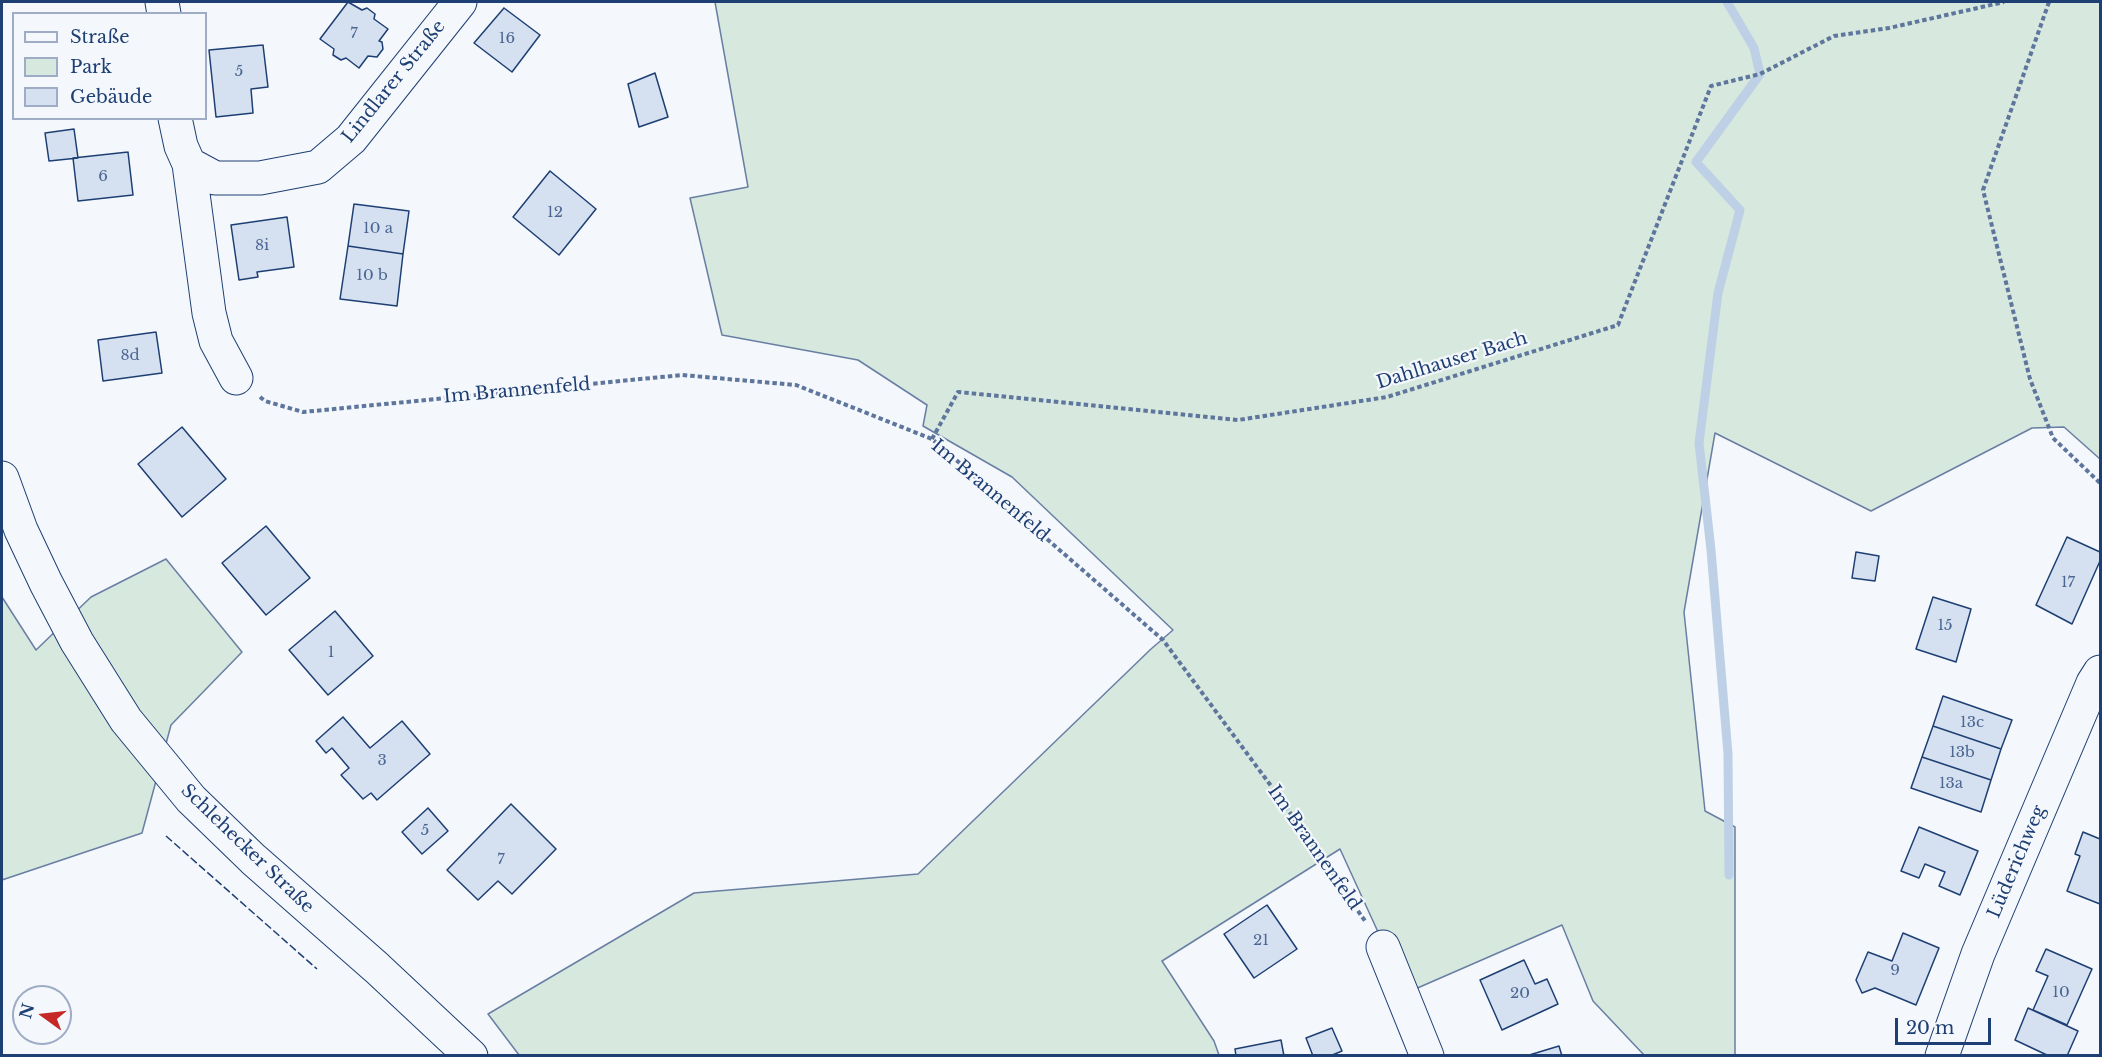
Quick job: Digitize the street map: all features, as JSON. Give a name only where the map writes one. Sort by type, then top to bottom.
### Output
[{"type":"street","name":"Lindlarer Straße","points":[[189,164],[215,178],[260,178],[318,167],[351,139],[460,2]]},
{"type":"street","points":[[175,120],[180,146],[189,164],[209,313],[216,341],[236,378]]},
{"type":"street","name":"Schlehecker Straße","points":[[2,478],[21,530],[46,583],[77,642],[126,720],[191,799],[253,859],[418,1004],[471,1056]]},
{"type":"street","name":"Lüderichweg","points":[[1942,1056],[1978,954],[2093,683],[2100,672]]},
{"type":"street","points":[[1383,947],[1427,1056]]},
{"type":"path","name":"Dahlhauser Bach","points":[[932,439],[958,392],[1238,420],[1387,397],[1618,325],[1711,86],[1760,74],[1834,36],[1889,28],[2004,2]]},
{"type":"path","points":[[2049,2],[1983,190],[2030,379],[2053,438],[2100,483]]},
{"type":"path","name":"Im Brannenfeld","points":[[236,378],[265,401],[303,412],[682,375],[796,385],[932,439],[1163,640],[1277,794],[1383,947]]},
{"type":"green space","points":[[715,2],[2100,2],[2100,459],[2064,427],[2032,428],[1871,511],[1715,433],[1684,612],[1705,811],[1735,827],[1735,1055],[1644,1055],[1593,1001],[1562,925],[1406,993],[1340,849],[1162,961],[1214,1041],[1219,1055],[519,1055],[488,1014],[694,893],[918,874],[1173,630],[1012,477],[923,426],[927,405],[858,360],[722,335],[690,198],[748,187]]},
{"type":"green space","points":[[166,559],[242,652],[171,725],[142,833],[2,880],[2,597],[36,650],[91,597]]},
{"type":"building","points":[[348,2],[362,10],[367,8],[375,14],[374,19],[388,29],[379,41],[382,42],[383,49],[377,57],[368,56],[359,68],[346,58],[341,60],[333,55],[334,49],[320,39]]},
{"type":"building","points":[[504,8],[540,35],[512,72],[474,43]]},
{"type":"building","points":[[263,45],[268,87],[251,89],[253,113],[216,117],[209,50]]},
{"type":"building","points":[[655,73],[668,117],[639,127],[628,84]]},
{"type":"building","points":[[74,129],[78,158],[49,161],[45,133]]},
{"type":"building","points":[[128,152],[133,195],[78,201],[73,158]]},
{"type":"building","points":[[550,171],[596,209],[559,255],[513,217]]},
{"type":"building","points":[[354,204],[409,211],[403,254],[348,246]]},
{"type":"building","points":[[287,217],[294,267],[257,272],[258,277],[239,280],[231,225]]},
{"type":"building","points":[[348,246],[403,254],[397,306],[340,299]]},
{"type":"building","points":[[156,332],[162,373],[103,381],[98,340]]},
{"type":"building","points":[[182,427],[226,479],[182,517],[138,464]]},
{"type":"building","points":[[266,526],[310,578],[266,615],[222,563]]},
{"type":"building","points":[[2067,537],[2100,552],[2100,561],[2072,624],[2036,605]]},
{"type":"building","points":[[1856,552],[1879,556],[1875,581],[1852,578]]},
{"type":"building","points":[[1933,597],[1971,609],[1956,662],[1916,649]]},
{"type":"building","points":[[335,611],[373,656],[328,695],[289,650]]},
{"type":"building","points":[[1943,696],[2012,720],[2001,749],[1933,726]]},
{"type":"building","points":[[343,717],[370,748],[402,721],[430,754],[377,800],[371,793],[363,799],[341,775],[349,768],[332,748],[326,753],[316,741]]},
{"type":"building","points":[[1933,726],[2001,749],[1991,780],[1922,757]]},
{"type":"building","points":[[1922,757],[1991,780],[1981,812],[1911,788]]},
{"type":"building","points":[[511,804],[556,849],[512,894],[498,881],[478,900],[447,870]]},
{"type":"building","points":[[428,808],[448,831],[422,854],[402,832]]},
{"type":"building","points":[[1919,827],[1978,851],[1960,895],[1939,886],[1945,872],[1925,864],[1919,878],[1901,871]]},
{"type":"building","points":[[2083,832],[2100,839],[2100,904],[2067,891],[2080,856],[2075,854]]},
{"type":"building","points":[[1267,905],[1297,949],[1254,978],[1224,934]]},
{"type":"building","points":[[1903,933],[1939,948],[1916,1005],[1875,988],[1862,993],[1856,980],[1868,952],[1892,961]]},
{"type":"building","points":[[2046,949],[2092,969],[2067,1025],[2033,1010],[2048,976],[2036,971]]},
{"type":"building","points":[[1524,960],[1535,984],[1547,979],[1558,1004],[1502,1030],[1480,980]]},
{"type":"building","points":[[2028,1008],[2078,1031],[2067,1056],[2049,1056],[2015,1040]]},
{"type":"building","points":[[1332,1028],[1342,1051],[1330,1056],[1313,1056],[1306,1038]]},
{"type":"building","points":[[1281,1040],[1284,1056],[1236,1056],[1235,1049]]},
{"type":"building","points":[[1559,1046],[1562,1056],[1526,1056]]},
{"type":"waterway","points":[[1727,2],[1754,48],[1760,74],[1696,162],[1740,210],[1718,293],[1699,443],[1711,550],[1728,754],[1729,875]]},
{"type":"fence","points":[[166,836],[317,969]]}]
